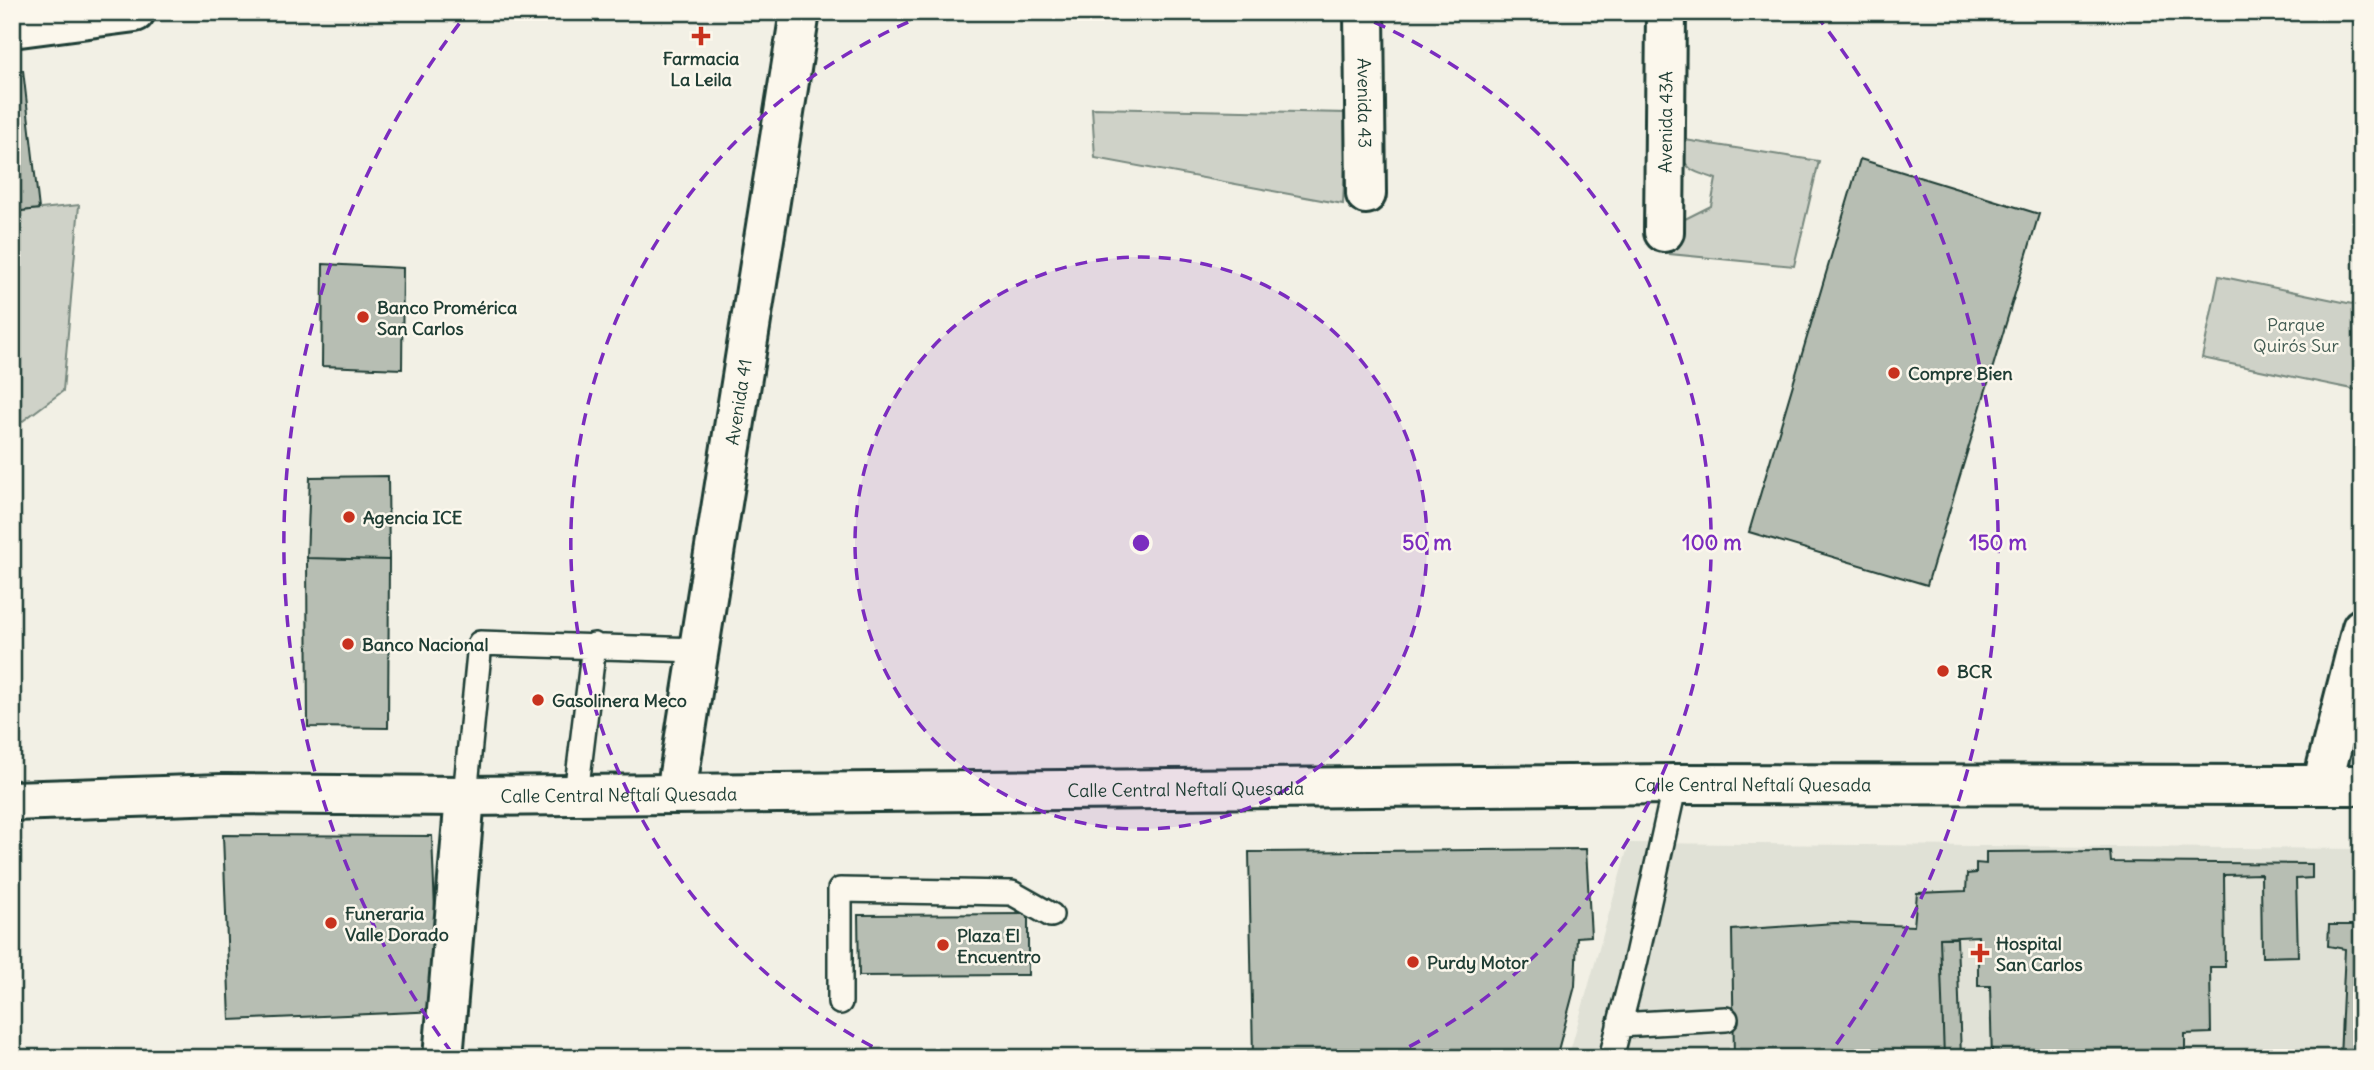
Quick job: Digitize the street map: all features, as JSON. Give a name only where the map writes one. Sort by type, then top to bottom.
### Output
[{"type":"main road","points":[[12,28],[135,12]]},
{"type":"main road","name":"Avenida 41","points":[[676,793],[800,12]]},
{"type":"main road","name":"Avenida 43","points":[[1364,12],[1366,194]]},
{"type":"main road","name":"Avenida 43A","points":[[1664,232],[1666,12]]},
{"type":"main road","points":[[2322,785],[2362,628]]},
{"type":"main road","name":"Calle Central Neftalí Quesada","points":[[12,801],[223,794],[465,796],[1675,785],[2362,785]]},
{"type":"main road","points":[[443,1058],[465,796]]},
{"type":"lane","points":[[465,796],[480,643],[698,650]]},
{"type":"lane","points":[[576,794],[594,645]]},
{"type":"lane","points":[[1611,1058],[1675,785]]},
{"type":"lane","points":[[840,1002],[840,890],[1012,893],[1051,915]]},
{"type":"lane","points":[[1619,1025],[1726,1019]]},
{"type":"shaded area","name":"Hospital San Carlos","points":[[1629,843],[2362,849],[2362,1058],[1568,1058]]},
{"type":"green space","points":[[1092,108],[1347,113],[1343,204],[1095,158]]},
{"type":"green space","points":[[1685,140],[1819,161],[1794,266],[1670,254],[1679,222],[1711,206],[1716,179],[1695,172],[1687,166],[1681,155]]},
{"type":"green space","points":[[79,205],[63,391],[12,429],[12,212]]},
{"type":"green space","name":"Parque Quirós Sur","points":[[2219,276],[2362,306],[2362,391],[2202,358]]},
{"type":"building","points":[[23,70],[39,209],[12,212],[12,71]]},
{"type":"building","name":"Compre Bien","points":[[1860,159],[2039,214],[1927,585],[1749,532]]},
{"type":"building","name":"Banco Promérica San Carlos","points":[[323,264],[403,268],[402,369],[322,366]]},
{"type":"building","name":"Agencia ICE","points":[[388,476],[389,560],[307,558],[310,477]]},
{"type":"building","name":"Banco Nacional","points":[[307,558],[389,560],[388,728],[308,727]]},
{"type":"building","name":"Funeraria Valle Dorado","points":[[223,835],[432,836],[439,1011],[230,1020]]},
{"type":"building","name":"Purdy Motor","points":[[1586,849],[1591,936],[1577,937],[1575,986],[1556,1058],[1253,1058],[1249,852]]},
{"type":"building","points":[[2110,851],[2111,862],[2312,864],[2312,878],[2296,879],[2298,956],[2262,957],[2261,874],[2224,875],[2225,967],[2210,967],[2211,1033],[2185,1034],[2185,1058],[1992,1058],[1990,986],[1978,986],[1978,936],[1940,938],[1944,1058],[1734,1058],[1732,930],[1835,923],[1914,926],[1917,893],[1966,891],[1967,874],[1976,873],[1976,863],[1986,864],[1986,852]]},
{"type":"building","name":"Plaza El Encuentro","points":[[1028,914],[1028,975],[859,976],[858,915]]},
{"type":"building","name":"Plaza El Encuentro","points":[[1028,914],[1028,975],[859,976],[858,915]]},
{"type":"building","points":[[2329,925],[2362,925],[2362,1058],[2340,1058],[2345,949],[2328,946]]},
{"type":"building","points":[[1940,938],[1957,938],[1961,1058],[1944,1058]]},
{"type":"place","name":"Farmacia La Leila","points":[[701,36]]},
{"type":"place","name":"Banco Promérica San Carlos","points":[[363,317]]},
{"type":"place","name":"Compre Bien","points":[[1894,373]]},
{"type":"place","name":"Agencia ICE","points":[[349,517]]},
{"type":"place","name":"Banco Nacional","points":[[348,644]]},
{"type":"place","name":"BCR","points":[[1943,671]]},
{"type":"place","name":"Gasolinera Meco","points":[[538,700]]},
{"type":"place","name":"Funeraria Valle Dorado","points":[[331,923]]},
{"type":"place","name":"Plaza El Encuentro","points":[[943,945]]},
{"type":"place","name":"Hospital San Carlos","points":[[1980,953]]},
{"type":"place","name":"Purdy Motor","points":[[1413,962]]}]
